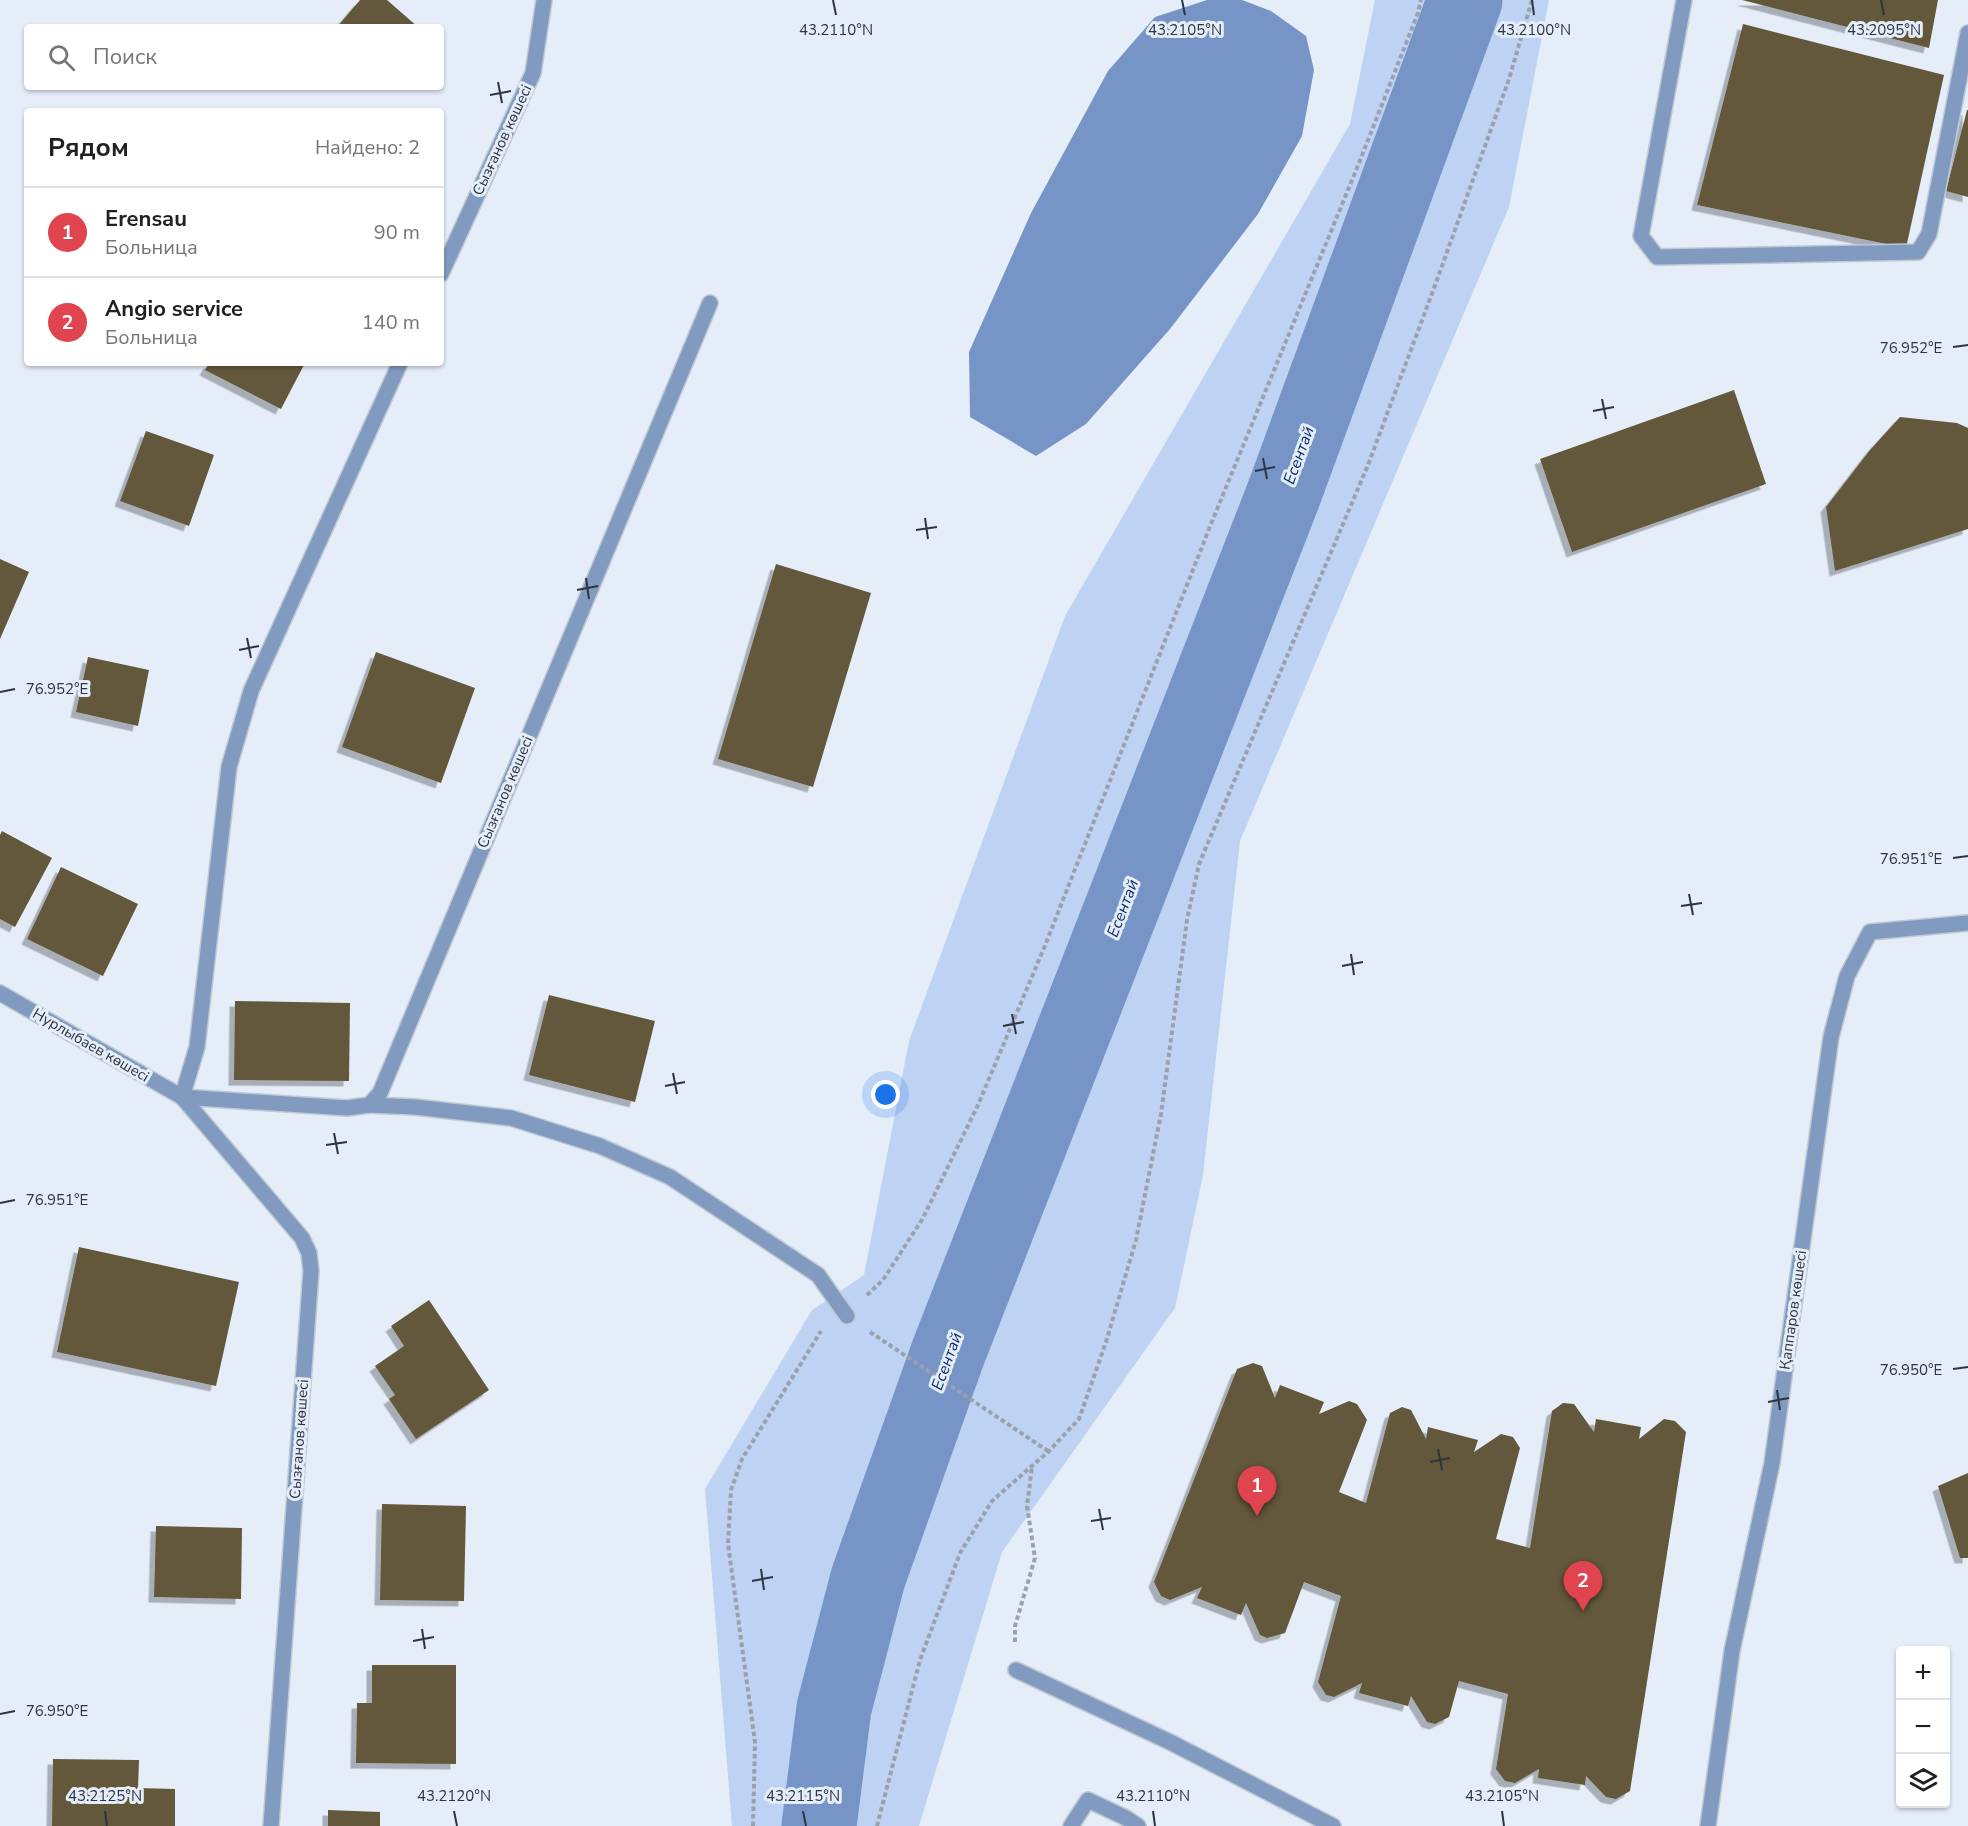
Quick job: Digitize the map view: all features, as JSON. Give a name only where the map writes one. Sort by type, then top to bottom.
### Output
[{"type":"street","name":"Сызғанов көшесі","points":[[444,267],[533,73],[544,0]]},
{"type":"street","points":[[1684,0],[1641,236],[1657,257],[1918,252],[1929,234],[1968,33]]},
{"type":"street","name":"Сызғанов көшесі","points":[[369,1105],[380,1093],[710,303]]},
{"type":"street","points":[[399,366],[251,690],[229,767],[197,1047],[182,1097],[347,1108],[369,1105],[415,1107],[511,1118],[600,1146],[670,1177],[818,1275],[847,1316]]},
{"type":"street","name":"Қаппаров көшесі","points":[[1708,1826],[1732,1651],[1772,1463],[1831,1037],[1847,976],[1870,932],[1968,923]]},
{"type":"street","name":"Нурлыбаев көшесі","points":[[0,993],[182,1097]]},
{"type":"street","name":"Сызғанов көшесі","points":[[182,1097],[302,1238],[309,1253],[310,1282],[271,1826]]},
{"type":"street","points":[[1016,1670],[1170,1742],[1333,1826]]},
{"type":"street","points":[[1071,1826],[1088,1800],[1138,1826]]},
{"type":"path","points":[[753,1826],[755,1742],[728,1544],[730,1490],[742,1459],[821,1331],[847,1316],[883,1280],[923,1218],[978,1105],[1048,937],[1216,513],[1357,168],[1418,13],[1421,0]]},
{"type":"path","points":[[877,1826],[920,1660],[960,1553],[992,1501],[1048,1451],[1079,1419],[1106,1342],[1136,1240],[1161,1114],[1187,920],[1199,864],[1368,465],[1505,90],[1532,0]]},
{"type":"path","points":[[892,1346],[1048,1451]]},
{"type":"path","points":[[1016,1670],[1015,1626],[1035,1558],[1027,1506],[1032,1466]]},
{"type":"shaded area","points":[[1207,0],[1242,0],[1271,11],[1306,36],[1314,70],[1302,136],[1258,214],[1170,329],[1086,424],[1036,456],[970,417],[969,352],[1031,213],[1108,71],[1155,17]]},
{"type":"shaded area","points":[[1375,0],[1549,0],[1509,207],[1240,841],[1203,1175],[1175,1308],[1002,1552],[919,1826],[732,1826],[705,1489],[812,1310],[864,1275],[909,1041],[1065,616],[1350,124]]},
{"type":"building","points":[[360,0],[387,0],[415,24],[340,24]]},
{"type":"building","points":[[1742,0],[1938,0],[1929,48]]},
{"type":"building","points":[[1743,24],[1944,75],[1906,248],[1697,205]]},
{"type":"building","points":[[1968,110],[1968,197],[1946,191]]},
{"type":"building","points":[[207,366],[303,366],[281,409],[205,370]]},
{"type":"building","points":[[1734,390],[1766,484],[1572,552],[1540,459]]},
{"type":"building","points":[[1900,417],[1957,423],[1968,428],[1968,529],[1835,571],[1826,507],[1870,450]]},
{"type":"building","points":[[146,431],[214,455],[189,526],[120,501]]},
{"type":"building","points":[[0,559],[29,572],[0,639]]},
{"type":"building","points":[[776,564],[871,593],[813,787],[718,759]]},
{"type":"building","points":[[376,652],[475,688],[441,783],[342,747]]},
{"type":"building","points":[[88,657],[149,670],[138,726],[76,712]]},
{"type":"building","points":[[2,831],[52,858],[15,927],[0,919],[0,835]]},
{"type":"building","points":[[61,867],[138,904],[103,976],[27,939]]},
{"type":"building","points":[[549,995],[655,1021],[635,1102],[529,1075]]},
{"type":"building","points":[[235,1001],[350,1003],[349,1081],[234,1080]]},
{"type":"building","points":[[79,1247],[239,1282],[216,1386],[57,1352]]},
{"type":"building","points":[[429,1300],[489,1390],[416,1439],[389,1399],[395,1395],[375,1366],[404,1346],[391,1326]]},
{"type":"building","points":[[1253,1363],[1262,1366],[1275,1398],[1280,1385],[1324,1402],[1319,1414],[1349,1401],[1357,1404],[1367,1420],[1339,1492],[1366,1503],[1390,1413],[1402,1407],[1411,1410],[1426,1439],[1428,1427],[1478,1440],[1474,1452],[1501,1434],[1513,1437],[1520,1448],[1496,1539],[1530,1548],[1552,1411],[1563,1403],[1574,1404],[1594,1432],[1596,1419],[1641,1427],[1639,1439],[1664,1419],[1675,1421],[1686,1432],[1630,1791],[1616,1799],[1606,1797],[1586,1776],[1585,1785],[1538,1778],[1539,1769],[1515,1783],[1505,1781],[1496,1769],[1508,1694],[1459,1681],[1449,1717],[1435,1724],[1427,1722],[1411,1696],[1408,1706],[1359,1693],[1362,1683],[1334,1697],[1326,1695],[1318,1682],[1341,1596],[1304,1582],[1285,1633],[1267,1638],[1260,1635],[1246,1603],[1241,1615],[1197,1598],[1202,1587],[1170,1600],[1161,1596],[1154,1582],[1237,1369]]},
{"type":"building","points":[[1968,1473],[1968,1558],[1960,1558],[1938,1486]]},
{"type":"building","points":[[382,1504],[466,1506],[464,1601],[380,1600]]},
{"type":"building","points":[[156,1526],[242,1528],[241,1599],[154,1597]]},
{"type":"building","points":[[372,1665],[456,1665],[456,1764],[356,1763],[357,1703],[372,1703]]},
{"type":"building","points":[[53,1759],[139,1760],[138,1788],[175,1789],[175,1826],[52,1826]]},
{"type":"building","points":[[328,1810],[380,1812],[380,1826],[328,1826]]},
{"type":"waterway","name":"Есентай","points":[[819,1826],[834,1708],[868,1578],[948,1353],[1283,496],[1465,0]]},
{"type":"place","name":"Erensau","points":[[1257,1516]]},
{"type":"place","name":"Angio service","points":[[1583,1611]]}]
